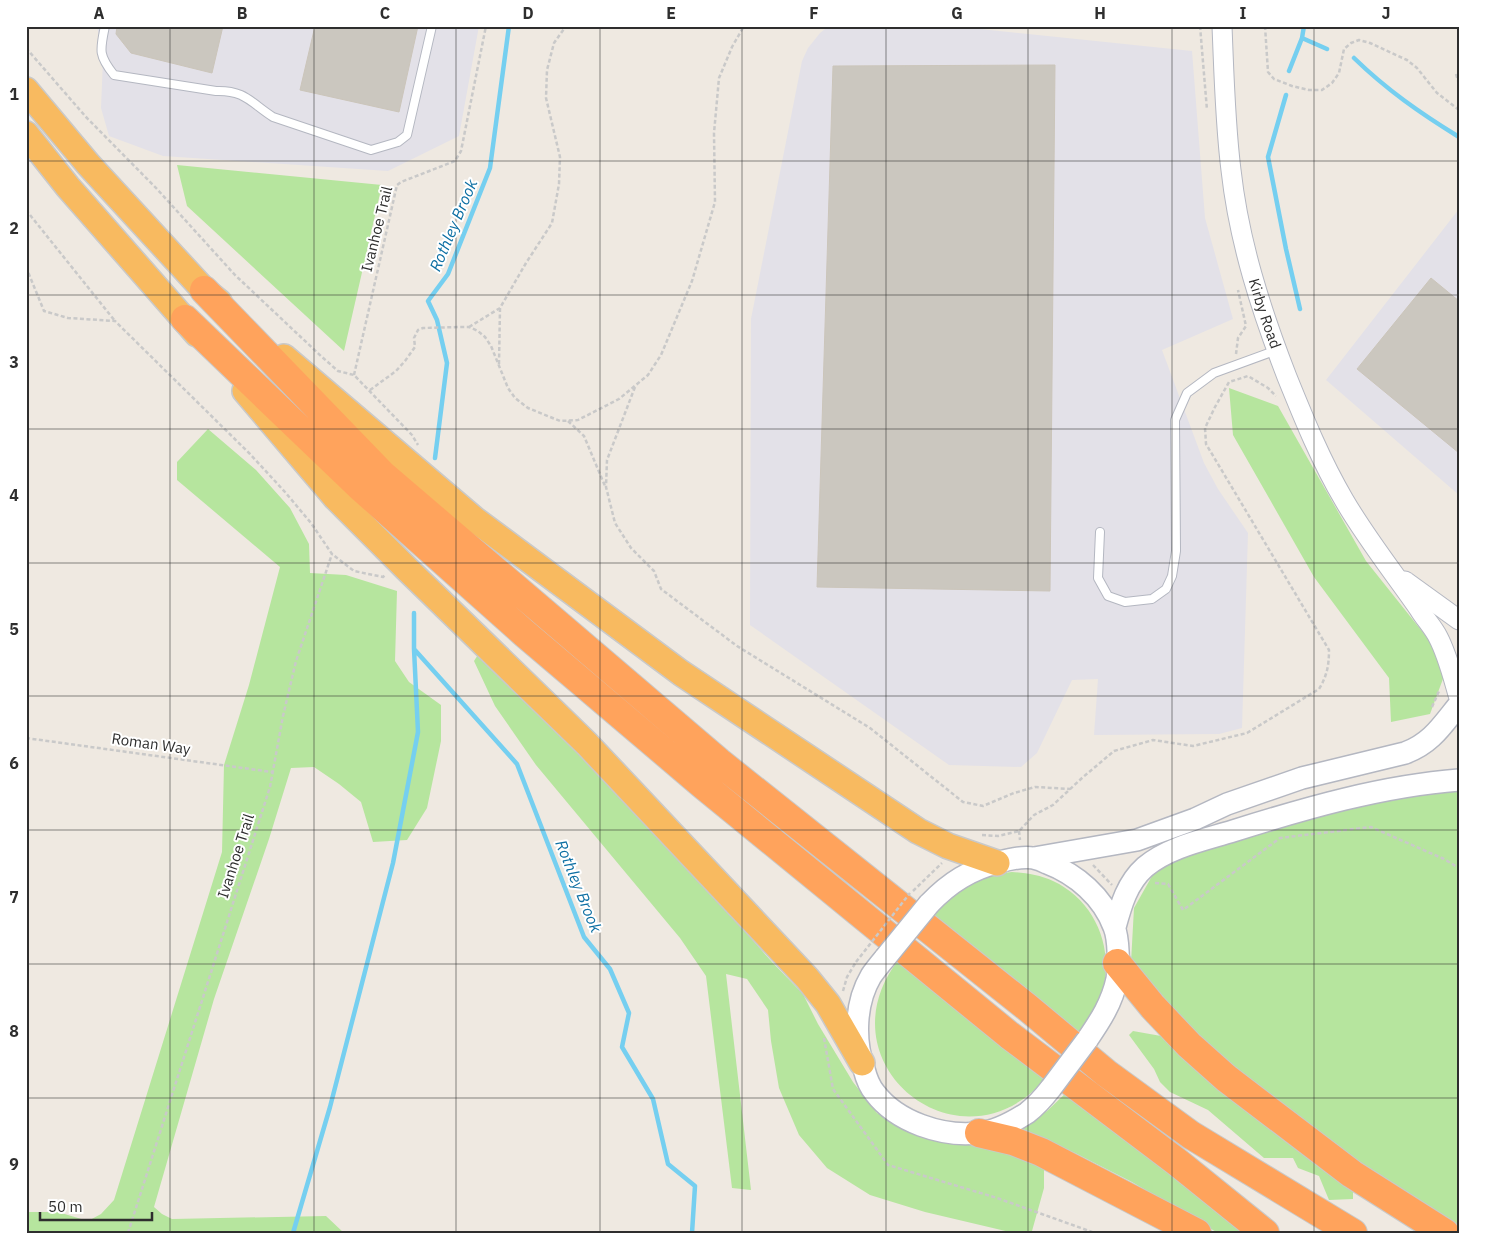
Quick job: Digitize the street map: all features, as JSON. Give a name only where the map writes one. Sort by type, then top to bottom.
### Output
[{"type":"highway","points":[[26,90],[88,164],[204,290],[383,475],[719,762],[1013,996],[1106,1073],[1191,1135],[1353,1233]]},
{"type":"highway","points":[[26,134],[68,186],[336,497],[407,569],[587,744],[807,978],[828,1004],[862,1063]]},
{"type":"highway","points":[[204,290],[474,519],[681,673],[918,832],[954,849],[997,863]]},
{"type":"highway","points":[[185,320],[359,486],[524,633],[688,772],[1009,1035],[1177,1162],[1265,1233]]},
{"type":"highway","points":[[1118,963],[1153,1007],[1189,1045],[1226,1078],[1352,1174],[1445,1233]]},
{"type":"highway","points":[[979,1133],[1013,1140],[1041,1152],[1197,1233]]},
{"type":"main road","points":[[1027,851],[1079,880],[1098,899],[1115,927],[1118,945],[1117,978],[1104,1015],[1088,1040],[1038,1104],[1019,1118],[995,1129],[979,1133],[937,1130],[910,1120],[899,1114],[874,1093],[867,1080],[857,1042],[860,1004],[871,976],[940,892],[973,870],[1019,858],[1027,851],[1084,850],[1138,840],[1277,786],[1318,773],[1417,749],[1435,734],[1458,701]]},
{"type":"main road","points":[[1458,701],[1457,724],[1459,732]]},
{"type":"main road","points":[[1115,927],[1130,885],[1145,868],[1167,854],[1188,845],[1285,814],[1335,801],[1398,788],[1459,780]]},
{"type":"street","name":"Kirby Road","points":[[1222,26],[1231,170],[1247,260],[1257,295],[1277,350],[1322,460],[1363,532],[1438,637],[1446,655],[1458,701]]},
{"type":"street","name":"Kirby Road","points":[[1394,573],[1459,620]]},
{"type":"lane","points":[[106,26],[100,49],[106,64],[114,74],[216,92],[228,91],[243,94],[273,117],[371,150],[398,142],[407,135],[432,26]]},
{"type":"lane","points":[[1100,532],[1098,578],[1108,596],[1125,602],[1152,599],[1166,589],[1172,576],[1176,551],[1175,420],[1187,393],[1214,373],[1277,350]]},
{"type":"path","name":"Ivanhoe Trail","points":[[354,375],[397,185],[400,182],[455,161],[461,151],[486,26]]},
{"type":"path","points":[[469,327],[500,308],[552,223],[559,184],[560,157],[546,98],[548,70],[554,43],[566,26]]},
{"type":"path","points":[[370,390],[396,371],[406,361],[414,347],[414,338],[418,330],[428,328],[469,327],[478,332],[485,337],[514,398],[528,408],[560,421],[578,420],[602,408],[619,399],[648,375],[660,355],[692,280],[715,202],[714,133],[719,78],[732,47],[744,26]]},
{"type":"path","points":[[1265,26],[1268,72],[1274,79],[1309,90],[1322,90],[1332,82],[1338,73],[1344,49],[1351,42],[1359,40],[1407,60],[1417,68],[1437,93],[1459,110]]},
{"type":"path","points":[[26,48],[86,117],[157,189],[235,275],[338,371],[354,375],[370,390],[412,435],[418,443],[418,451]]},
{"type":"path","points":[[1456,74],[1459,84]]},
{"type":"path","points":[[26,210],[115,321],[250,454],[306,517],[332,554],[354,571],[382,576],[390,573]]},
{"type":"path","points":[[26,267],[44,311],[68,318],[115,321]]},
{"type":"path","points":[[499,366],[500,308]]},
{"type":"path","points":[[1027,851],[1019,831],[1034,815],[1053,805],[1114,751],[1153,740],[1193,746],[1247,733],[1319,689],[1326,677],[1329,650],[1206,444],[1205,428],[1229,382],[1248,376],[1268,388]]},
{"type":"path","points":[[606,487],[606,460],[636,386]]},
{"type":"path","points":[[568,421],[584,436],[606,487],[615,523],[631,548],[654,571],[661,589],[737,646],[870,728],[963,802],[983,806],[1035,787],[1070,789]]},
{"type":"path","name":"Ivanhoe Trail","points":[[128,1233],[270,787],[283,716],[296,661],[332,554]]},
{"type":"path","points":[[1430,712],[1439,688]]},
{"type":"path","name":"Roman Way","points":[[26,738],[273,772]]},
{"type":"path","points":[[1148,883],[1168,884],[1183,910],[1280,838],[1371,827],[1444,859],[1459,868]]},
{"type":"path","points":[[1084,850],[1086,858],[1116,889],[1125,895]]},
{"type":"path","points":[[856,962],[910,893]]},
{"type":"shaded area","points":[[97,26],[479,26],[459,136],[388,171],[163,156],[109,136],[101,108],[103,60]]},
{"type":"shaded area","points":[[829,26],[952,26],[1192,51],[1205,218],[1233,319],[1162,350],[1204,463],[1218,489],[1248,533],[1242,728],[1219,734],[1094,735],[1098,679],[1072,680],[1037,753],[1021,767],[949,765],[750,625],[751,319],[802,61],[808,48],[820,33]]},
{"type":"shaded area","points":[[1459,209],[1459,495],[1326,380]]},
{"type":"green space","points":[[177,165],[382,185],[344,351],[187,206]]},
{"type":"green space","points":[[1229,388],[1278,406],[1366,561],[1425,635],[1447,668],[1430,714],[1391,722],[1389,678],[1314,577],[1233,435]]},
{"type":"green space","points":[[208,429],[256,470],[290,508],[309,544],[310,573],[346,575],[397,591],[395,661],[409,682],[441,705],[441,741],[427,808],[407,840],[373,842],[361,802],[314,767],[291,768],[269,839],[214,999],[154,1207],[172,1219],[326,1216],[344,1233],[26,1233],[26,1212],[58,1212],[88,1221],[101,1214],[114,1200],[222,852],[224,765],[249,685],[280,567],[177,480],[177,462]]},
{"type":"green space","points":[[481,650],[721,904],[803,994],[818,1024],[853,1082],[877,1113],[922,1138],[992,1148],[1044,1167],[1044,1188],[1032,1231],[1014,1233],[925,1212],[870,1195],[827,1168],[799,1135],[779,1088],[768,1010],[747,979],[726,974],[751,1190],[732,1188],[706,976],[680,938],[536,765],[495,706],[474,661]]},
{"type":"green space","points":[[1459,786],[1459,1229],[1333,1147],[1164,1011],[1131,962],[1134,908],[1152,876],[1167,863],[1330,806]]},
{"type":"green space","points":[[1012,872],[1043,877],[1067,889],[1080,900],[1098,926],[1106,957],[1106,973],[1102,997],[1095,1012],[1078,1036],[1008,974],[932,919],[945,902],[961,888],[986,877]]},
{"type":"green space","points":[[899,959],[1047,1077],[1013,1105],[976,1116],[941,1112],[910,1095],[888,1069],[876,1036],[879,998]]},
{"type":"green space","points":[[1133,1031],[1161,1036],[1353,1187],[1353,1199],[1329,1200],[1319,1176],[1298,1168],[1293,1158],[1264,1158],[1208,1110],[1170,1092],[1160,1082],[1154,1069],[1129,1035]]},
{"type":"green space","points":[[1067,1092],[1248,1233],[1218,1233],[1132,1182],[1021,1128],[1047,1111]]},
{"type":"building","points":[[117,26],[223,26],[212,73],[131,53],[116,34]]},
{"type":"building","points":[[315,26],[418,26],[399,112],[300,90]]},
{"type":"building","points":[[1055,65],[1050,591],[817,587],[833,66]]},
{"type":"building","points":[[1431,278],[1459,301],[1459,453],[1357,369]]},
{"type":"waterway","name":"Rothley Brook","points":[[435,458],[447,363],[437,320],[428,301],[448,274],[490,168],[509,26]]},
{"type":"waterway","points":[[1289,71],[1302,38],[1304,26]]},
{"type":"waterway","points":[[1302,38],[1327,49]]},
{"type":"waterway","points":[[1354,58],[1404,100],[1459,137]]},
{"type":"waterway","points":[[1286,95],[1268,157],[1300,309]]},
{"type":"waterway","name":"Rothley Brook","points":[[414,613],[414,649],[517,764],[584,937],[610,969],[629,1013],[622,1047],[653,1099],[668,1164],[695,1186],[692,1233]]},
{"type":"waterway","name":"Rothley Brook","points":[[293,1233],[330,1107],[393,863],[418,732],[414,649]]}]
